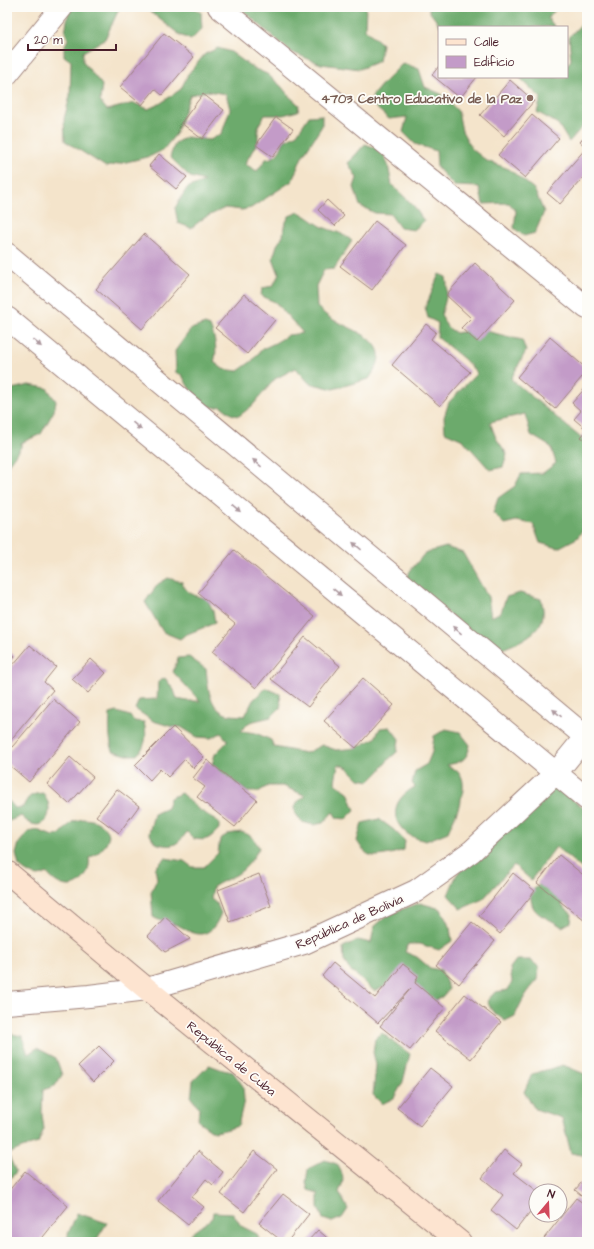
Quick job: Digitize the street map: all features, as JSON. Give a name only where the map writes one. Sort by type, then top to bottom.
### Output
[{"type":"main road","name":"República de Cuba","points":[[7,872],[147,989],[460,1242]]},
{"type":"street","points":[[7,74],[62,7]]},
{"type":"street","points":[[219,7],[587,308]]},
{"type":"street","points":[[7,254],[587,736]]},
{"type":"street","points":[[7,318],[587,799]]},
{"type":"street","name":"República de Bolivia","points":[[7,1003],[147,989],[304,943],[416,891],[472,851],[556,773],[587,736]]},
{"type":"green space","points":[[72,7],[120,7],[105,39],[83,52],[83,62],[102,85],[100,101],[107,110],[134,103],[148,109],[161,103],[181,89],[188,74],[205,54],[218,48],[231,52],[253,68],[267,74],[299,105],[298,111],[283,115],[265,115],[258,126],[258,141],[245,164],[257,171],[266,159],[273,157],[278,153],[284,141],[297,134],[309,116],[322,115],[322,126],[302,157],[292,181],[251,208],[242,210],[225,208],[204,218],[191,228],[178,223],[175,208],[187,188],[204,181],[190,177],[170,157],[175,143],[186,137],[210,140],[222,133],[230,109],[226,94],[207,91],[190,95],[176,134],[163,150],[151,156],[106,167],[65,141],[64,119],[70,96],[71,61],[64,56],[64,47],[68,39],[65,32],[69,9]]},
{"type":"green space","points":[[144,7],[192,7],[201,12],[202,29],[191,40],[180,35]]},
{"type":"green space","points":[[239,7],[366,7],[365,29],[382,44],[379,61],[360,69],[321,64],[291,52]]},
{"type":"green space","points":[[429,7],[558,7],[548,18],[554,26],[440,26],[429,11]]},
{"type":"green space","points":[[587,18],[587,122],[569,142],[558,124],[537,112],[541,98],[520,78],[568,78],[568,64],[571,60],[569,37]]},
{"type":"green space","points":[[403,63],[419,69],[425,87],[441,94],[458,111],[462,131],[472,149],[487,161],[509,169],[534,189],[544,212],[535,233],[524,236],[514,228],[516,211],[509,203],[483,204],[479,187],[454,186],[437,167],[436,151],[415,144],[403,132],[407,117],[389,119],[373,105],[372,96]]},
{"type":"green space","points":[[365,144],[382,150],[388,165],[392,185],[413,205],[424,221],[414,230],[400,228],[390,214],[375,213],[360,206],[354,187],[357,178],[348,163]]},
{"type":"green space","points":[[299,212],[321,226],[341,233],[352,241],[334,269],[324,270],[316,286],[317,307],[330,318],[359,332],[372,341],[379,353],[379,360],[376,367],[369,379],[333,389],[309,383],[296,368],[275,379],[252,406],[239,416],[231,414],[221,406],[214,407],[206,405],[197,399],[182,375],[176,373],[175,351],[191,329],[205,324],[210,326],[216,353],[214,362],[223,369],[238,371],[252,361],[262,349],[288,335],[303,333],[275,302],[261,296],[262,288],[273,286],[279,274],[273,258],[277,245],[283,236],[284,226],[289,216]]},
{"type":"green space","points":[[439,274],[446,277],[447,282],[446,296],[441,315],[447,327],[456,333],[478,329],[522,340],[526,351],[511,379],[587,443],[587,525],[577,538],[558,548],[540,543],[533,524],[516,521],[504,524],[493,513],[498,498],[515,486],[521,474],[543,473],[556,463],[551,447],[531,435],[525,414],[490,422],[496,438],[507,454],[503,467],[490,470],[463,440],[445,432],[444,417],[449,402],[477,373],[464,359],[437,337],[438,323],[428,318],[425,307]]},
{"type":"green space","points":[[29,385],[47,388],[56,401],[54,411],[41,434],[21,443],[21,447],[7,466],[7,390]]},
{"type":"green space","points":[[446,547],[463,553],[488,597],[491,617],[501,612],[506,597],[520,593],[541,599],[543,613],[538,628],[526,638],[497,651],[406,581],[410,571],[425,553]]},
{"type":"green space","points":[[168,578],[182,582],[189,592],[207,599],[213,610],[215,623],[185,635],[180,639],[163,632],[145,602],[158,584]]},
{"type":"green space","points":[[189,657],[206,669],[208,688],[212,701],[220,711],[226,714],[245,716],[253,700],[266,688],[280,694],[281,707],[271,717],[250,722],[241,731],[256,733],[271,740],[274,747],[306,753],[322,745],[336,750],[356,748],[375,738],[380,728],[390,727],[399,739],[397,752],[370,781],[359,779],[348,768],[338,764],[335,783],[348,792],[355,810],[346,819],[337,818],[333,812],[323,823],[313,825],[302,822],[295,813],[294,807],[300,799],[306,796],[283,786],[268,786],[258,792],[248,792],[212,765],[215,754],[228,741],[221,733],[211,738],[197,737],[181,727],[173,727],[153,721],[135,709],[139,700],[157,699],[158,682],[165,678],[174,690],[177,699],[200,701],[173,672],[178,658]]},
{"type":"green space","points":[[117,712],[130,716],[134,721],[144,722],[146,731],[145,740],[143,747],[137,755],[127,755],[113,751],[109,723],[110,714]]},
{"type":"green space","points":[[446,729],[460,732],[470,745],[469,750],[463,760],[447,765],[457,771],[462,777],[463,793],[448,832],[426,841],[413,837],[405,832],[398,824],[395,812],[399,800],[403,795],[415,787],[412,783],[415,771],[427,764],[432,752],[434,736]]},
{"type":"green space","points":[[555,786],[587,811],[587,873],[556,847],[531,880],[514,865],[483,899],[461,909],[448,895],[457,874]]},
{"type":"green space","points":[[43,793],[49,808],[46,820],[42,824],[36,825],[21,816],[7,822],[7,802],[9,801],[15,808],[23,807],[30,796]]},
{"type":"green space","points":[[181,793],[198,809],[219,822],[219,829],[210,837],[202,840],[194,839],[187,832],[174,845],[155,843],[149,833],[154,814],[167,808],[170,798]]},
{"type":"green space","points":[[82,819],[98,822],[104,827],[109,835],[102,849],[89,858],[89,867],[87,872],[78,883],[69,886],[62,885],[51,878],[47,873],[39,876],[32,875],[19,866],[16,854],[19,843],[28,832],[37,830],[53,836],[59,835],[72,822]]},
{"type":"green space","points":[[379,819],[394,830],[405,841],[404,850],[380,856],[371,856],[363,850],[357,841],[362,823]]},
{"type":"green space","points":[[241,832],[252,837],[259,848],[243,870],[213,887],[211,899],[217,904],[221,913],[212,929],[204,934],[194,933],[177,925],[153,917],[151,892],[157,879],[155,868],[165,858],[184,861],[192,867],[204,867],[218,853],[220,839],[228,834]]},
{"type":"green space","points":[[542,882],[563,895],[562,906],[572,914],[571,922],[562,927],[536,911],[531,900],[531,892]]},
{"type":"green space","points":[[420,903],[441,909],[450,928],[452,941],[439,950],[420,944],[408,944],[405,952],[417,957],[430,968],[441,970],[449,989],[442,997],[435,1001],[412,988],[402,980],[374,991],[349,969],[344,961],[343,947],[358,940],[371,943],[374,927],[389,914]]},
{"type":"green space","points":[[516,960],[530,960],[539,967],[538,980],[525,997],[515,1016],[505,1021],[492,1011],[487,1001],[495,992],[508,990],[512,982],[510,968]]},
{"type":"green space","points":[[7,1033],[22,1036],[28,1054],[37,1048],[56,1058],[62,1075],[55,1086],[43,1090],[42,1114],[44,1129],[38,1143],[8,1154],[16,1172],[7,1182]]},
{"type":"green space","points":[[382,1033],[410,1054],[403,1082],[394,1098],[382,1104],[373,1095],[376,1065],[373,1052],[375,1039]]},
{"type":"green space","points":[[209,1065],[233,1072],[243,1086],[244,1100],[238,1126],[214,1132],[198,1121],[199,1107],[191,1098],[193,1081]]},
{"type":"green space","points":[[563,1065],[587,1075],[587,1156],[571,1153],[562,1118],[535,1109],[524,1092],[532,1074]]},
{"type":"green space","points":[[325,1160],[337,1164],[341,1172],[343,1181],[339,1192],[348,1209],[342,1218],[332,1222],[323,1219],[318,1207],[318,1193],[308,1190],[306,1182],[308,1169]]},
{"type":"green space","points":[[213,1212],[233,1213],[241,1226],[257,1234],[260,1242],[190,1242],[185,1238],[212,1218]]},
{"type":"green space","points":[[77,1213],[107,1223],[95,1242],[68,1242],[68,1234]]},
{"type":"building","points":[[164,33],[194,57],[162,95],[155,89],[142,105],[120,87]]},
{"type":"building","points":[[438,67],[438,78],[476,78],[460,98],[432,75]]},
{"type":"building","points":[[510,80],[534,101],[504,136],[480,115]]},
{"type":"building","points":[[203,94],[224,110],[202,139],[181,123]]},
{"type":"building","points":[[532,115],[559,138],[525,178],[498,155]]},
{"type":"building","points":[[276,117],[293,129],[273,157],[256,145]]},
{"type":"building","points":[[587,134],[587,147],[580,142]]},
{"type":"building","points":[[587,147],[587,173],[560,204],[547,193]]},
{"type":"building","points":[[159,154],[187,177],[176,189],[149,166]]},
{"type":"building","points":[[327,200],[344,216],[335,226],[318,210]]},
{"type":"building","points":[[375,221],[406,245],[372,290],[340,266]]},
{"type":"building","points":[[144,234],[190,274],[142,329],[96,289]]},
{"type":"building","points":[[475,263],[515,300],[477,342],[461,328],[471,318],[446,295]]},
{"type":"building","points":[[244,294],[275,320],[247,354],[215,328]]},
{"type":"building","points":[[426,324],[436,332],[431,339],[470,372],[440,406],[392,365]]},
{"type":"building","points":[[550,337],[587,369],[587,371],[555,409],[517,377]]},
{"type":"building","points":[[587,386],[587,430],[574,419],[581,411],[572,403]]},
{"type":"building","points":[[587,430],[587,442],[581,437]]},
{"type":"building","points":[[234,550],[315,616],[256,688],[212,652],[235,624],[198,593]]},
{"type":"building","points":[[305,637],[340,666],[308,707],[271,679]]},
{"type":"building","points":[[30,645],[56,667],[44,682],[53,690],[8,743],[7,672]]},
{"type":"building","points":[[7,650],[15,656],[7,665]]},
{"type":"building","points":[[91,659],[106,673],[88,693],[72,679]]},
{"type":"building","points":[[363,678],[394,705],[356,748],[324,721]]},
{"type":"building","points":[[53,699],[80,722],[29,782],[7,763],[7,753]]},
{"type":"building","points":[[173,727],[204,757],[193,768],[185,759],[168,777],[160,769],[150,780],[135,765]]},
{"type":"building","points":[[70,757],[93,777],[69,804],[47,784]]},
{"type":"building","points":[[207,760],[257,800],[235,827],[197,797],[205,787],[193,778]]},
{"type":"building","points":[[117,789],[139,806],[119,833],[96,816]]},
{"type":"building","points":[[559,855],[587,878],[587,918],[585,921],[537,883]]},
{"type":"building","points":[[513,873],[535,891],[500,934],[479,916]]},
{"type":"building","points":[[259,874],[271,906],[230,922],[218,890]]},
{"type":"building","points":[[165,917],[190,939],[165,952],[148,936]]},
{"type":"building","points":[[472,922],[495,941],[459,984],[436,965]]},
{"type":"building","points":[[333,963],[375,998],[403,964],[418,976],[415,983],[445,1008],[410,1050],[380,1026],[411,988],[378,1023],[322,976]]},
{"type":"building","points":[[465,994],[501,1022],[471,1059],[435,1031]]},
{"type":"building","points":[[99,1046],[114,1061],[93,1082],[78,1066]]},
{"type":"building","points":[[430,1068],[453,1086],[420,1126],[397,1108]]},
{"type":"building","points":[[504,1150],[522,1164],[514,1173],[528,1184],[528,1214],[516,1230],[491,1210],[503,1195],[482,1178]]},
{"type":"building","points":[[198,1151],[223,1172],[213,1185],[206,1179],[192,1197],[204,1207],[188,1225],[158,1201]]},
{"type":"building","points":[[254,1151],[277,1169],[244,1212],[221,1194]]},
{"type":"building","points":[[25,1171],[68,1206],[39,1242],[7,1242],[7,1193]]},
{"type":"building","points":[[587,1176],[587,1200],[575,1190]]},
{"type":"building","points":[[283,1194],[309,1214],[287,1242],[283,1242],[259,1223]]},
{"type":"building","points":[[576,1198],[587,1206],[587,1242],[541,1242],[556,1223],[568,1223],[568,1208]]},
{"type":"building","points":[[318,1230],[332,1242],[307,1242]]},
{"type":"place","name":"4703 Centro Educativo de la Paz","points":[[530,98]]}]
